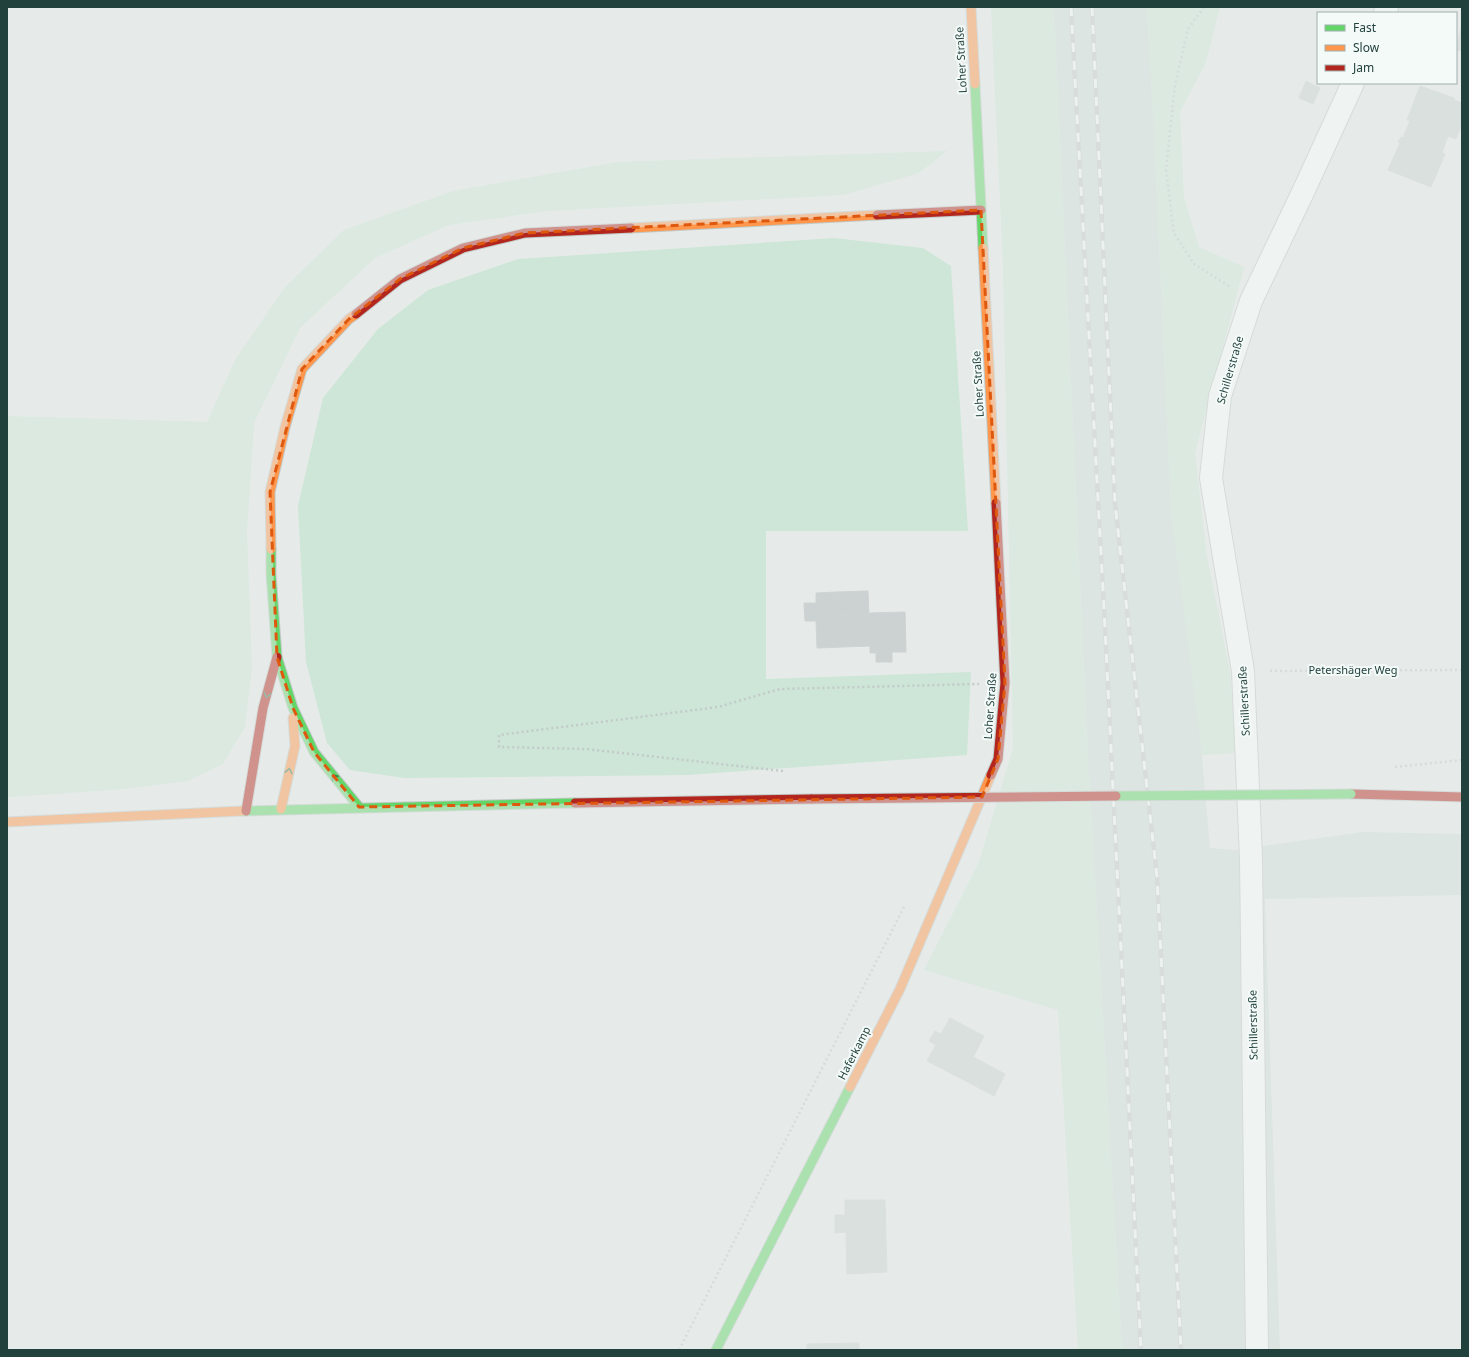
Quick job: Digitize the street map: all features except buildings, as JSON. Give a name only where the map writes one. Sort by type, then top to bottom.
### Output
[{"type":"street","name":"Loher Straße","points":[[971,7],[1005,683],[998,759]]},
{"type":"street","name":"Schillerstraße","points":[[1257,1350],[1251,858],[1244,671],[1211,478],[1220,396],[1251,301],[1353,84]]},
{"type":"street","points":[[359,807],[314,752],[293,708],[276,657],[271,574],[270,492],[285,427],[302,369],[349,319],[400,279],[463,248],[525,233],[981,210]]},
{"type":"street","points":[[246,811],[263,708],[276,657]]},
{"type":"street","points":[[281,809],[295,746],[293,708]]},
{"type":"street","name":"Haferkamp","points":[[716,1350],[900,989],[998,759]]},
{"type":"street","points":[[7,822],[281,809],[812,799],[1351,794],[1462,797]]},
{"type":"path","points":[[1204,7],[1188,29],[1174,85],[1166,170],[1174,233],[1194,264],[1251,301]]},
{"type":"path","name":"Petershäger Weg","points":[[1244,671],[1462,670]]},
{"type":"path","points":[[788,772],[586,749],[499,746],[499,735],[718,707],[780,689],[1005,683]]},
{"type":"path","points":[[1391,767],[1462,760]]},
{"type":"path","points":[[679,1350],[908,898]]},
{"type":"highlighted area","points":[[981,210],[1005,683],[998,759],[982,797],[359,807],[314,752],[293,708],[277,657],[270,492],[302,369],[349,319],[400,279],[463,248],[525,233]]},
{"type":"shaded area","points":[[1054,7],[1147,7],[1171,510],[1200,734],[1210,848],[1235,850],[1363,832],[1462,834],[1462,895],[1265,899],[1280,1350],[1122,1350],[1087,738]]},
{"type":"green space","points":[[991,7],[1054,7],[1087,738],[1122,1350],[1078,1350],[1058,1010],[924,970],[979,862],[1013,748],[1003,266]]},
{"type":"green space","points":[[1147,7],[1220,7],[1206,62],[1180,112],[1184,198],[1199,247],[1244,267],[1195,453],[1206,551],[1230,672],[1236,753],[1202,755],[1171,510]]},
{"type":"green space","points":[[947,151],[919,173],[843,195],[547,211],[449,225],[375,258],[300,328],[254,423],[247,533],[252,668],[245,727],[223,764],[188,781],[113,790],[7,797],[7,416],[207,422],[235,360],[285,287],[344,230],[453,191],[618,162]]},
{"type":"green space","points":[[834,238],[923,248],[951,266],[968,531],[766,531],[766,679],[971,672],[967,755],[688,775],[404,778],[350,770],[327,743],[306,662],[298,506],[323,398],[378,329],[428,290],[518,259]]},
{"type":"railway","points":[[1071,7],[1104,608],[1141,1350]]},
{"type":"railway","points":[[1092,7],[1115,504],[1157,877],[1181,1350]]},
{"type":"traffic: fast","points":[[975,84],[983,248]]},
{"type":"traffic: fast","points":[[271,549],[271,574],[277,657],[293,708],[314,752],[359,807]]},
{"type":"traffic: fast","points":[[1116,796],[1351,794]]},
{"type":"traffic: fast","points":[[242,811],[575,803]]},
{"type":"traffic: fast","points":[[716,1350],[850,1087]]},
{"type":"traffic: slow","points":[[971,7],[975,84]]},
{"type":"traffic: slow","points":[[631,228],[877,215]]},
{"type":"traffic: slow","points":[[983,248],[996,503]]},
{"type":"traffic: slow","points":[[271,549],[270,492],[285,427],[302,369],[349,319],[356,314]]},
{"type":"traffic: slow","points":[[281,809],[295,746],[293,718]]},
{"type":"traffic: slow","points":[[850,1087],[900,989],[991,775]]},
{"type":"traffic: slow","points":[[7,822],[242,811]]},
{"type":"traffic: jam","points":[[877,215],[981,210]]},
{"type":"traffic: jam","points":[[356,314],[400,279],[463,248],[525,233],[631,228]]},
{"type":"traffic: jam","points":[[991,775],[998,759],[1005,683],[996,503]]},
{"type":"traffic: jam","points":[[246,811],[263,708],[277,657]]},
{"type":"traffic: jam","points":[[1351,794],[1462,797]]},
{"type":"traffic: jam","points":[[812,799],[1116,796]]},
{"type":"traffic: jam","points":[[575,803],[812,799]]}]
